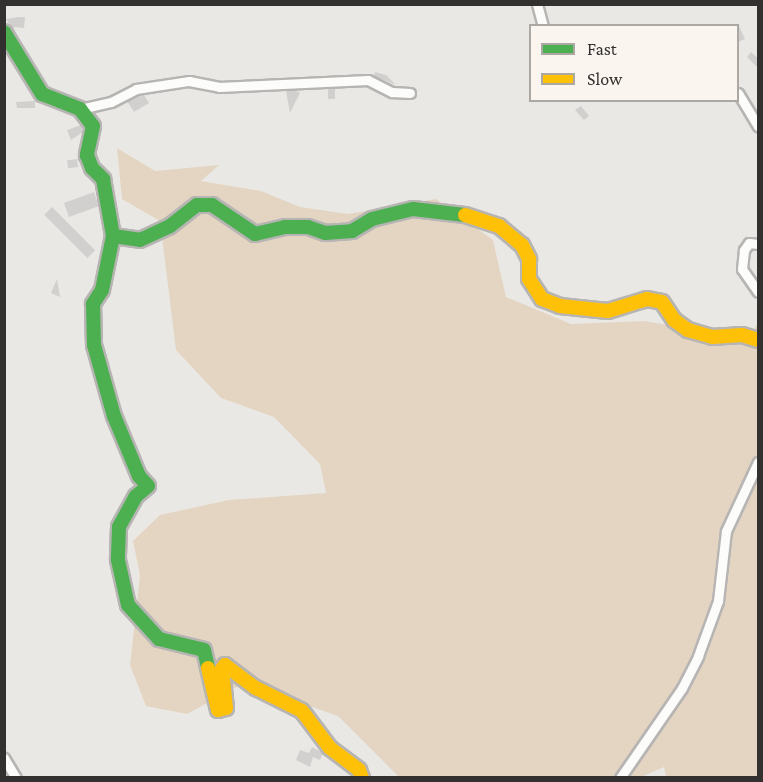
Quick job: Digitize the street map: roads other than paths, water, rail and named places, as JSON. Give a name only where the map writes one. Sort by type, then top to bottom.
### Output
[{"type":"street","points":[[537,4],[542,24]]},
{"type":"street","points":[[4,32],[42,94],[80,109],[93,126],[87,155],[92,168],[103,179],[113,236],[107,272],[91,319],[114,416],[139,476],[148,486],[136,496],[119,527],[118,560],[128,604],[144,627],[159,639],[204,650],[218,710],[226,708],[222,669],[225,665],[256,688],[302,711],[330,748],[359,770],[362,777]]},
{"type":"street","points":[[80,109],[111,102],[136,89],[189,81],[219,87],[368,80],[392,92],[410,93]]},
{"type":"street","points":[[739,95],[759,126]]},
{"type":"street","points":[[113,236],[140,240],[170,226],[197,205],[212,205],[255,234],[285,227],[308,227],[325,233],[352,231],[372,219],[413,209],[453,211],[499,225],[522,245],[530,259],[529,279],[542,299],[560,306],[608,311],[647,298],[662,302],[674,320],[688,330],[712,337],[742,335],[759,340]]},
{"type":"street","points":[[759,244],[749,243],[744,250],[742,268],[759,292]]},
{"type":"street","points":[[620,777],[634,752],[682,688],[698,656],[718,601],[726,531],[759,462]]},
{"type":"street","points":[[4,758],[16,777]]}]
